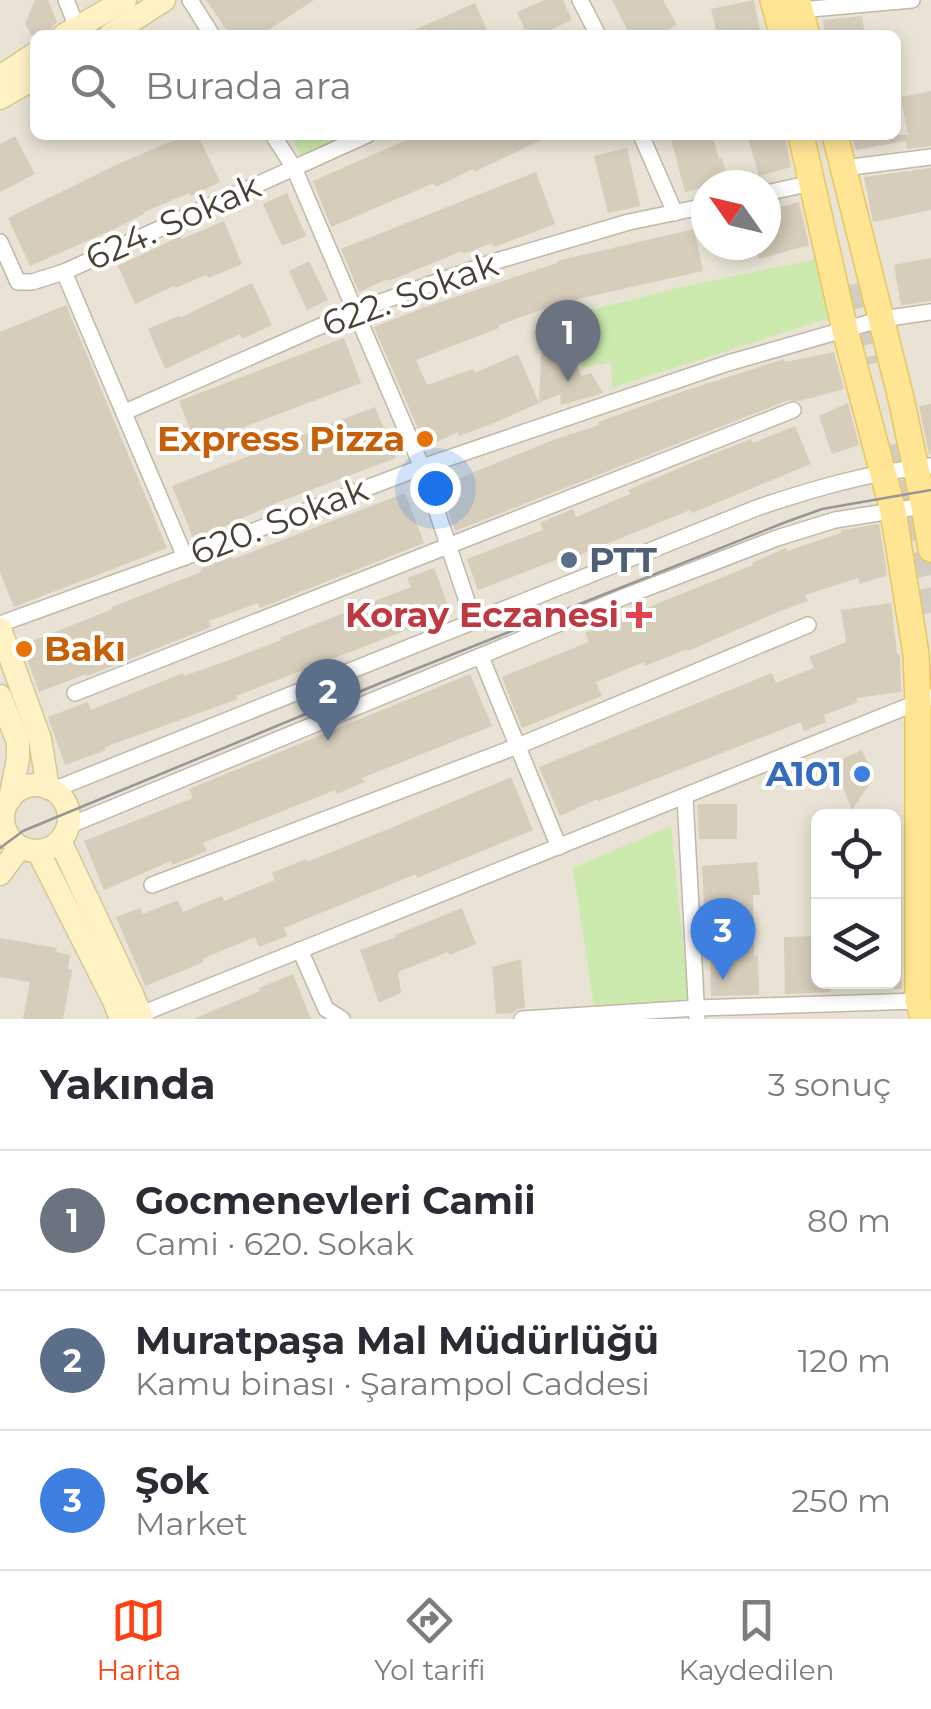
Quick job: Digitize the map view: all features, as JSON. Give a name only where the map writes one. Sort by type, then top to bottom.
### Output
[{"type":"main road","points":[[72,30],[125,0]]},
{"type":"main road","points":[[118,30],[164,0]]},
{"type":"main road","points":[[772,0],[792,22]]},
{"type":"main road","points":[[0,77],[30,57]]},
{"type":"main road","points":[[0,98],[30,81]]},
{"type":"main road","points":[[802,140],[845,330],[894,511],[925,700],[923,1013]]},
{"type":"main road","points":[[813,140],[854,284],[822,140]]},
{"type":"main road","points":[[836,140],[923,467],[931,549]]},
{"type":"main road","points":[[873,363],[893,444]]},
{"type":"main road","points":[[0,627],[40,740],[51,789]]},
{"type":"main road","points":[[0,696],[18,742],[18,759],[5,810],[10,839],[29,849],[46,850],[64,834]]},
{"type":"main road","points":[[5,810],[18,792],[27,787],[51,789],[60,796],[67,808],[64,834],[134,1018]]},
{"type":"main road","points":[[0,874],[29,849]]},
{"type":"main road","points":[[29,849],[114,1002],[134,1018]]},
{"type":"main road","points":[[923,1013],[931,978]]},
{"type":"street","points":[[66,0],[70,30]]},
{"type":"street","points":[[190,0],[209,30]]},
{"type":"street","points":[[580,0],[591,30]]},
{"type":"street","points":[[792,22],[912,0]]},
{"type":"street","points":[[276,140],[294,168],[422,467],[474,622]]},
{"type":"street","name":"624. Sokak","points":[[0,242],[18,282],[32,282],[64,272],[355,140]]},
{"type":"street","points":[[644,140],[676,213]]},
{"type":"street","points":[[844,168],[931,157]]},
{"type":"street","points":[[781,190],[812,183]]},
{"type":"street","name":"622. Sokak","points":[[125,412],[354,311],[492,262],[629,222],[691,210]]},
{"type":"street","points":[[64,272],[185,557]]},
{"type":"street","name":"620. Sokak","points":[[0,627],[422,467],[728,363],[882,320],[931,312]]},
{"type":"street","points":[[75,693],[793,410]]},
{"type":"street","points":[[51,789],[759,507],[828,484],[923,467]]},
{"type":"street","points":[[64,834],[626,596],[777,538],[834,520],[928,505]]},
{"type":"street","points":[[152,886],[518,746],[808,625]]},
{"type":"street","points":[[481,657],[559,847]]},
{"type":"street","points":[[134,1018],[925,700]]},
{"type":"street","points":[[685,797],[697,1014]]},
{"type":"street","points":[[300,950],[326,1009],[342,1019]]},
{"type":"street","points":[[522,1019],[841,1011],[923,1013]]},
{"type":"shaded area","points":[[0,0],[931,0],[931,1019],[0,1019]]},
{"type":"green space","points":[[293,140],[335,140],[301,155]]},
{"type":"green space","points":[[822,258],[838,315],[612,388],[611,362],[583,368],[564,317],[686,286]]},
{"type":"green space","points":[[671,826],[689,1003],[594,1005],[573,868]]},
{"type":"building","points":[[35,0],[48,0],[57,22],[51,30],[30,30],[30,33],[25,24]]},
{"type":"building","points":[[206,0],[314,0],[269,30],[227,30]]},
{"type":"building","points":[[545,0],[563,0],[572,20],[550,30],[525,30],[517,12]]},
{"type":"building","points":[[612,0],[663,0],[677,25],[668,30],[627,30]]},
{"type":"building","points":[[754,0],[760,30],[716,30],[711,9]]},
{"type":"building","points":[[475,3],[487,30],[414,30]]},
{"type":"building","points":[[862,16],[864,30],[824,30],[823,20]]},
{"type":"building","points":[[931,91],[931,146],[907,149],[906,141],[856,150],[853,140],[901,140],[901,135],[908,135],[901,97]]},
{"type":"building","points":[[15,136],[35,174],[0,192],[0,144]]},
{"type":"building","points":[[174,140],[200,140],[220,182],[144,212],[30,266],[8,218]]},
{"type":"building","points":[[407,140],[541,140],[474,172],[473,169],[436,187],[434,183],[331,227],[313,181]]},
{"type":"building","points":[[671,140],[713,140],[725,170],[691,170],[691,191],[685,192]]},
{"type":"building","points":[[748,140],[786,140],[791,167],[757,170]]},
{"type":"building","points":[[627,148],[640,206],[608,213],[594,156]]},
{"type":"building","points":[[931,168],[931,210],[873,222],[864,177]]},
{"type":"building","points":[[536,172],[555,224],[494,247],[492,243],[463,254],[462,251],[359,292],[341,249]]},
{"type":"building","points":[[287,193],[306,236],[282,246],[263,204]]},
{"type":"building","points":[[799,202],[809,245],[781,253],[781,207]]},
{"type":"building","points":[[224,221],[242,264],[174,286],[135,304],[118,266],[180,236],[182,239]]},
{"type":"building","points":[[691,230],[691,260],[701,260],[703,271],[560,303],[416,360],[427,385],[473,369],[475,373],[518,354],[539,403],[426,447],[374,327],[557,261]]},
{"type":"building","points":[[931,258],[931,301],[901,305],[894,265]]},
{"type":"building","points":[[309,261],[328,300],[307,310],[289,271]]},
{"type":"building","points":[[252,283],[272,325],[242,339],[240,334],[165,369],[148,329]]},
{"type":"building","points":[[66,305],[167,548],[14,607],[0,572],[0,332]]},
{"type":"building","points":[[344,338],[361,383],[196,445],[179,401]]},
{"type":"building","points":[[834,352],[844,389],[800,401],[789,400],[455,531],[440,486],[681,392],[784,359],[785,362]]},
{"type":"building","points":[[541,353],[574,358],[581,376],[591,373],[603,393],[561,405],[560,394],[539,403]]},
{"type":"building","points":[[848,403],[859,445],[832,454],[819,416]]},
{"type":"building","points":[[931,404],[931,454],[929,454],[919,406]]},
{"type":"building","points":[[375,407],[396,458],[276,503],[194,540],[172,486]]},
{"type":"building","points":[[795,426],[811,464],[692,513],[690,510],[557,564],[556,560],[478,590],[467,559],[543,530],[540,523],[573,509],[576,517],[703,458]]},
{"type":"building","points":[[405,493],[424,543],[260,608],[258,603],[209,621],[211,627],[39,692],[22,645],[201,572],[200,569]]},
{"type":"building","points":[[879,524],[887,575],[860,584],[858,578],[805,595],[808,601],[688,651],[645,666],[644,662],[596,682],[602,696],[522,728],[502,677],[589,642],[585,633],[786,548],[788,551],[841,530]]},
{"type":"building","points":[[434,568],[451,613],[65,765],[48,717],[88,702],[91,710],[281,640],[411,587],[407,578]]},
{"type":"building","points":[[891,603],[900,656],[901,692],[856,698],[858,702],[824,715],[826,722],[804,731],[801,722],[560,816],[539,767],[772,673],[776,683],[814,668],[809,657],[846,642],[841,610]]},
{"type":"building","points":[[470,674],[492,726],[362,778],[364,782],[337,794],[335,790],[203,843],[207,851],[172,865],[171,861],[104,890],[84,841],[193,798],[189,789]]},
{"type":"building","points":[[862,750],[872,772],[871,782],[853,809],[852,809],[833,763]]},
{"type":"building","points":[[511,777],[533,830],[284,928],[287,936],[259,947],[255,937],[145,986],[116,917],[140,908],[143,914],[178,900],[183,912],[222,896],[224,901],[275,880],[272,873]]},
{"type":"building","points":[[697,804],[737,804],[737,839],[699,839]]},
{"type":"building","points":[[757,862],[760,895],[753,895],[759,995],[711,996],[702,866]]},
{"type":"building","points":[[901,898],[902,898],[901,989]]},
{"type":"building","points":[[462,908],[476,944],[398,972],[401,993],[379,1003],[360,950]]},
{"type":"building","points":[[811,936],[811,989],[831,992],[785,994],[784,937]]},
{"type":"building","points":[[0,938],[57,948],[56,952],[70,955],[68,969],[72,970],[63,1019],[23,1019],[30,982],[0,977]]},
{"type":"building","points":[[521,959],[525,1008],[496,1014],[492,967]]},
{"type":"building","points":[[293,974],[311,1019],[193,1019],[260,991],[259,988]]},
{"type":"tunnel","points":[[858,283],[879,362]]},
{"type":"tunnel","points":[[898,443],[931,621]]},
{"type":"tunnel","points":[[928,672],[931,713]]},
{"type":"tram line","points":[[0,848],[23,831],[786,522],[822,509],[931,490]]},
{"type":"place","name":"Gocmenevleri Camii","points":[[568,382]]},
{"type":"place","name":"Express Pizza","points":[[425,439]]},
{"type":"place","name":"PTT","points":[[569,560]]},
{"type":"place","name":"Koray Eczanesi","points":[[639,615]]},
{"type":"place","name":"Bakı","points":[[24,649]]},
{"type":"place","name":"Muratpaşa Mal Müdürlüğü","points":[[328,741]]},
{"type":"place","name":"A101","points":[[862,774]]},
{"type":"place","name":"Şok","points":[[723,980]]}]
